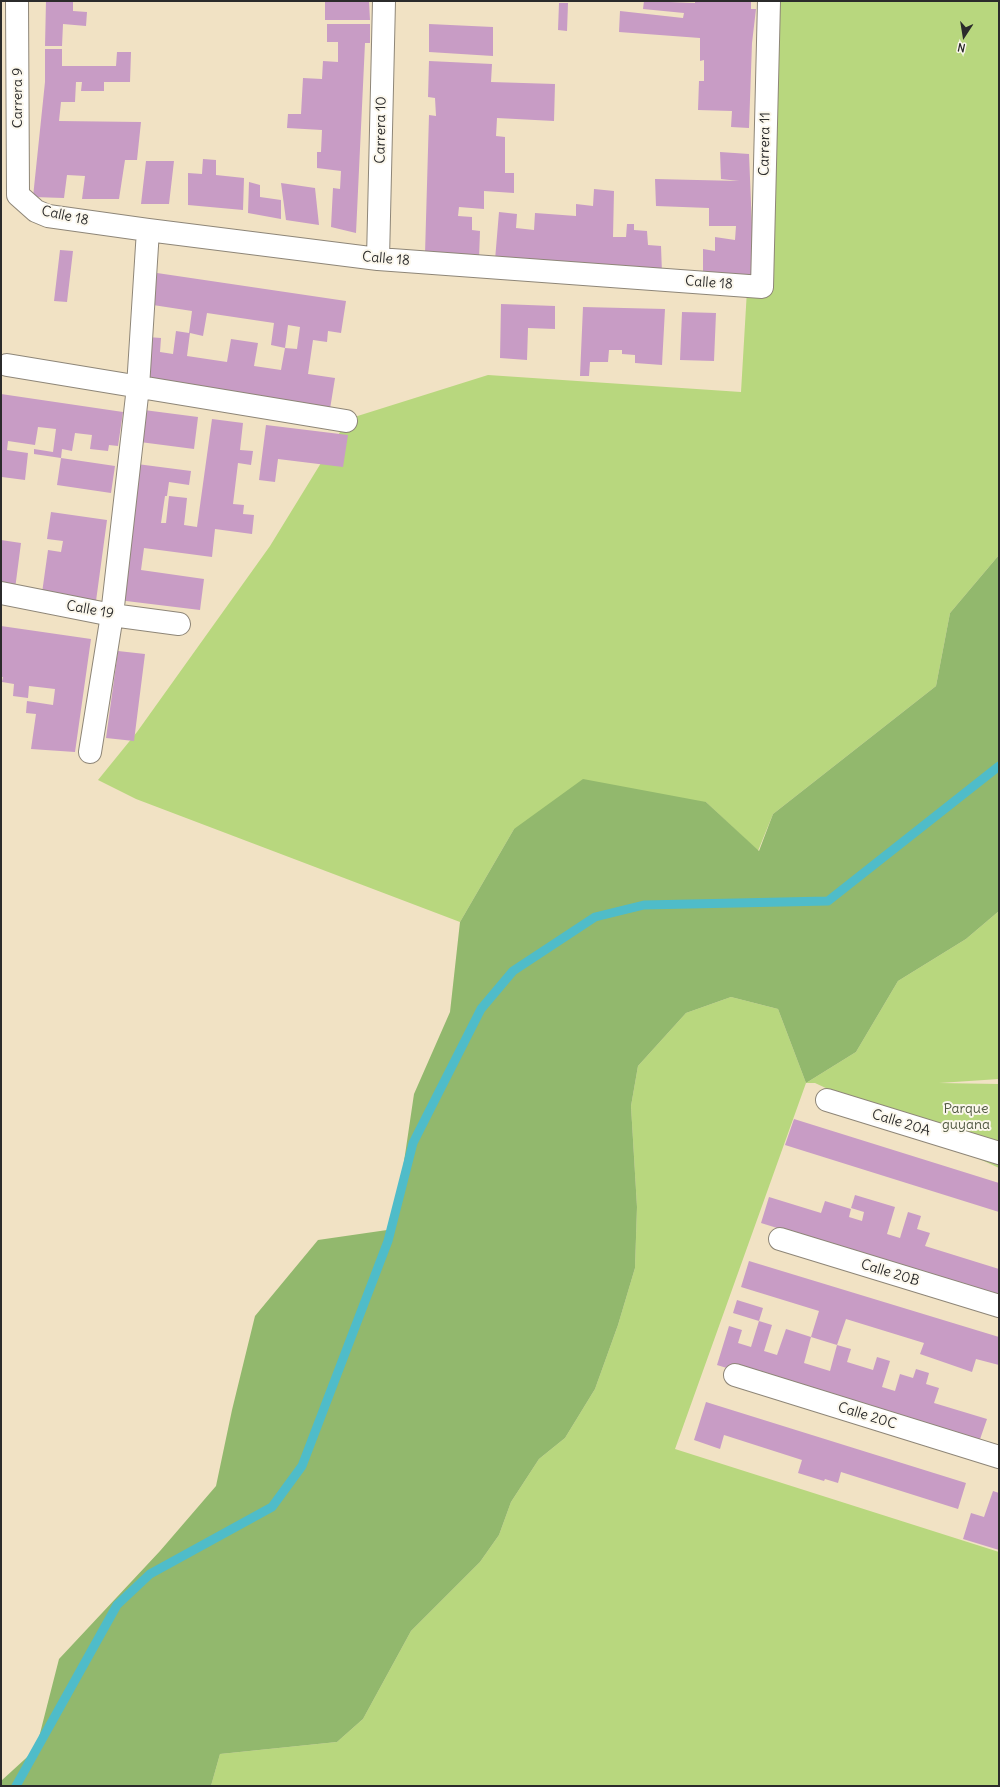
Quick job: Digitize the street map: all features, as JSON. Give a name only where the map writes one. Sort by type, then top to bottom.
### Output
[{"type":"street","name":"Carrera 9","points":[[17,1],[18,195]]},
{"type":"street","name":"Carrera 10","points":[[378,259],[384,1]]},
{"type":"street","name":"Carrera 11","points":[[762,287],[769,1]]},
{"type":"street","name":"Calle 18","points":[[18,195],[36,211],[48,216],[378,259],[762,287]]},
{"type":"street","points":[[90,752],[112,615],[138,387],[148,230]]},
{"type":"street","points":[[7,365],[346,421]]},
{"type":"street","name":"Calle 19","points":[[1,593],[112,615],[179,624]]},
{"type":"street","name":"Calle 20A","points":[[827,1100],[999,1153]]},
{"type":"street","name":"Calle 20B","points":[[780,1239],[999,1306]]},
{"type":"street","name":"Calle 20C","points":[[735,1375],[999,1457]]},
{"type":"green space","points":[[764,1],[999,1],[999,555],[950,613],[936,686],[773,814],[758,851],[706,802],[514,829],[460,922],[136,799],[98,780],[137,732],[270,546],[348,419],[488,375],[741,392]]},
{"type":"green space","points":[[999,555],[999,911],[966,939],[898,981],[856,1052],[806,1083],[778,1009],[731,997],[686,1013],[638,1066],[631,1106],[637,1207],[635,1268],[618,1325],[595,1389],[565,1438],[539,1459],[511,1502],[499,1535],[480,1562],[411,1631],[363,1719],[337,1742],[220,1754],[211,1786],[1,1786],[1,1781],[36,1749],[59,1659],[160,1551],[216,1486],[232,1410],[255,1316],[318,1240],[394,1229],[414,1094],[450,1012],[460,922],[514,829],[583,779],[706,802],[759,851],[773,814],[936,686],[950,613]]},
{"type":"green space","name":"Parque guyana","points":[[999,911],[999,1079],[939,1083],[999,1084],[999,1168],[815,1083],[806,1083],[856,1052],[898,981],[966,939]]},
{"type":"green space","points":[[731,997],[778,1009],[806,1083],[675,1449],[999,1552],[999,1786],[211,1786],[220,1754],[337,1742],[363,1719],[411,1631],[480,1562],[499,1535],[511,1502],[539,1459],[565,1438],[595,1389],[618,1325],[635,1268],[637,1207],[631,1106],[638,1066],[686,1013]]},
{"type":"building","points":[[46,1],[73,1],[73,11],[87,12],[86,26],[63,24],[62,46],[45,46]]},
{"type":"building","points":[[325,1],[369,1],[370,20],[325,20]]},
{"type":"building","points":[[644,1],[695,3],[695,1],[751,1],[751,9],[756,9],[752,43],[749,128],[731,127],[732,111],[698,110],[699,81],[704,81],[704,60],[700,61],[700,38],[619,32],[620,11],[683,18],[684,13],[643,9]]},
{"type":"building","points":[[559,3],[568,3],[567,31],[558,30]]},
{"type":"building","points":[[327,24],[370,24],[370,43],[365,43],[356,233],[331,227],[333,188],[340,189],[341,171],[317,168],[317,152],[321,152],[322,130],[287,128],[288,114],[301,114],[303,78],[322,79],[323,61],[338,62],[338,42],[327,42]]},
{"type":"building","points":[[429,24],[493,27],[493,56],[429,52]]},
{"type":"building","points":[[45,49],[62,49],[62,66],[116,66],[117,52],[131,52],[130,82],[104,82],[104,91],[81,91],[82,82],[76,82],[75,102],[61,102],[59,121],[141,122],[137,160],[125,160],[119,199],[82,199],[85,176],[67,175],[64,198],[33,197],[45,82]]},
{"type":"building","points":[[429,61],[492,64],[491,82],[555,84],[554,121],[497,118],[496,136],[505,137],[505,173],[514,173],[514,193],[484,191],[484,209],[459,207],[458,216],[472,217],[472,230],[480,231],[479,259],[425,254],[429,115],[436,116],[435,98],[428,97]]},
{"type":"building","points":[[720,152],[749,154],[752,227],[751,277],[703,277],[703,249],[715,251],[715,237],[735,240],[736,226],[709,226],[709,208],[656,206],[655,179],[739,181],[721,179]]},
{"type":"building","points":[[203,159],[216,160],[216,175],[244,178],[243,210],[188,205],[188,173],[202,174]]},
{"type":"building","points":[[146,161],[174,161],[169,204],[141,204]]},
{"type":"building","points":[[249,182],[260,185],[260,197],[281,200],[281,219],[248,213]]},
{"type":"building","points":[[281,183],[315,188],[319,225],[286,220]]},
{"type":"building","points":[[594,189],[614,191],[613,237],[626,237],[627,224],[634,224],[634,230],[647,231],[648,245],[661,246],[662,273],[495,260],[499,212],[517,214],[516,228],[534,230],[535,213],[576,216],[576,204],[593,206]]},
{"type":"building","points":[[60,250],[73,251],[67,302],[54,301]]},
{"type":"building","points":[[157,273],[346,301],[341,333],[328,331],[327,342],[313,340],[308,374],[335,378],[330,409],[141,382],[148,337],[161,338],[160,352],[173,354],[176,331],[189,333],[192,311],[153,305]],"holes":[[[207,313],[274,323],[271,345],[285,348],[281,370],[254,366],[258,343],[231,339],[227,362],[187,356],[190,333],[203,336]],[[288,325],[300,327],[297,349],[285,348]]]},
{"type":"building","points":[[501,304],[555,306],[555,329],[528,328],[527,360],[500,358]]},
{"type":"building","points":[[583,307],[665,309],[662,365],[635,363],[635,355],[622,354],[622,350],[609,350],[608,362],[590,362],[589,376],[580,376]]},
{"type":"building","points":[[682,312],[716,313],[714,361],[680,360]]},
{"type":"building","points":[[1,394],[123,412],[118,446],[109,445],[108,451],[90,449],[92,435],[75,433],[72,451],[62,449],[61,458],[34,454],[34,449],[53,452],[56,429],[38,427],[35,445],[8,441],[7,450],[28,453],[25,480],[2,477]]},
{"type":"building","points":[[144,410],[198,417],[194,449],[140,442]]},
{"type":"building","points":[[212,419],[243,423],[240,450],[253,451],[251,465],[238,463],[233,504],[244,505],[243,514],[254,515],[252,534],[215,529],[212,557],[144,548],[141,570],[204,579],[200,610],[118,600],[137,464],[191,471],[189,485],[169,482],[167,496],[165,496],[161,523],[166,523],[169,496],[187,498],[184,525],[197,527]]},
{"type":"building","points":[[266,425],[348,435],[343,467],[278,459],[275,482],[259,480]]},
{"type":"building","points":[[61,458],[115,466],[111,493],[57,485]]},
{"type":"building","points":[[51,512],[107,520],[96,601],[42,593],[48,550],[61,552],[63,541],[47,539]]},
{"type":"building","points":[[1,540],[21,543],[15,589],[1,587]]},
{"type":"building","points":[[1,626],[91,639],[75,752],[31,749],[36,714],[26,713],[27,701],[53,705],[55,689],[29,686],[28,698],[13,696],[14,684],[2,682],[3,677],[1,677]]},
{"type":"building","points":[[118,651],[145,654],[134,741],[106,738]]},
{"type":"building","points":[[794,1119],[999,1183],[999,1212],[785,1145]]},
{"type":"building","points":[[855,1195],[895,1207],[887,1234],[900,1238],[908,1212],[921,1216],[917,1229],[930,1233],[925,1246],[999,1269],[999,1297],[761,1223],[769,1197],[821,1213],[825,1201],[851,1209],[849,1217],[862,1221],[864,1212],[851,1208]]},
{"type":"building","points":[[749,1261],[999,1337],[999,1365],[976,1359],[972,1372],[920,1354],[924,1343],[846,1319],[837,1345],[811,1337],[819,1311],[741,1287]]},
{"type":"building","points":[[737,1300],[763,1308],[759,1321],[733,1313]]},
{"type":"building","points":[[759,1321],[772,1325],[764,1351],[777,1355],[786,1329],[811,1337],[804,1363],[830,1371],[837,1345],[851,1349],[847,1362],[873,1370],[877,1357],[890,1361],[882,1387],[895,1391],[900,1374],[913,1378],[916,1369],[929,1373],[926,1384],[939,1388],[934,1403],[987,1419],[978,1445],[717,1365],[729,1326],[742,1330],[738,1343],[751,1347]]},
{"type":"building","points":[[706,1402],[966,1483],[958,1509],[841,1472],[838,1483],[825,1479],[824,1481],[798,1473],[802,1460],[724,1435],[720,1449],[694,1440]]},
{"type":"building","points":[[993,1491],[999,1493],[999,1550],[963,1539],[971,1513],[984,1517]]},
{"type":"waterway","points":[[16,1786],[117,1605],[150,1574],[272,1507],[302,1466],[388,1241],[413,1143],[481,1009],[513,971],[595,917],[644,905],[828,901],[999,766]]}]
